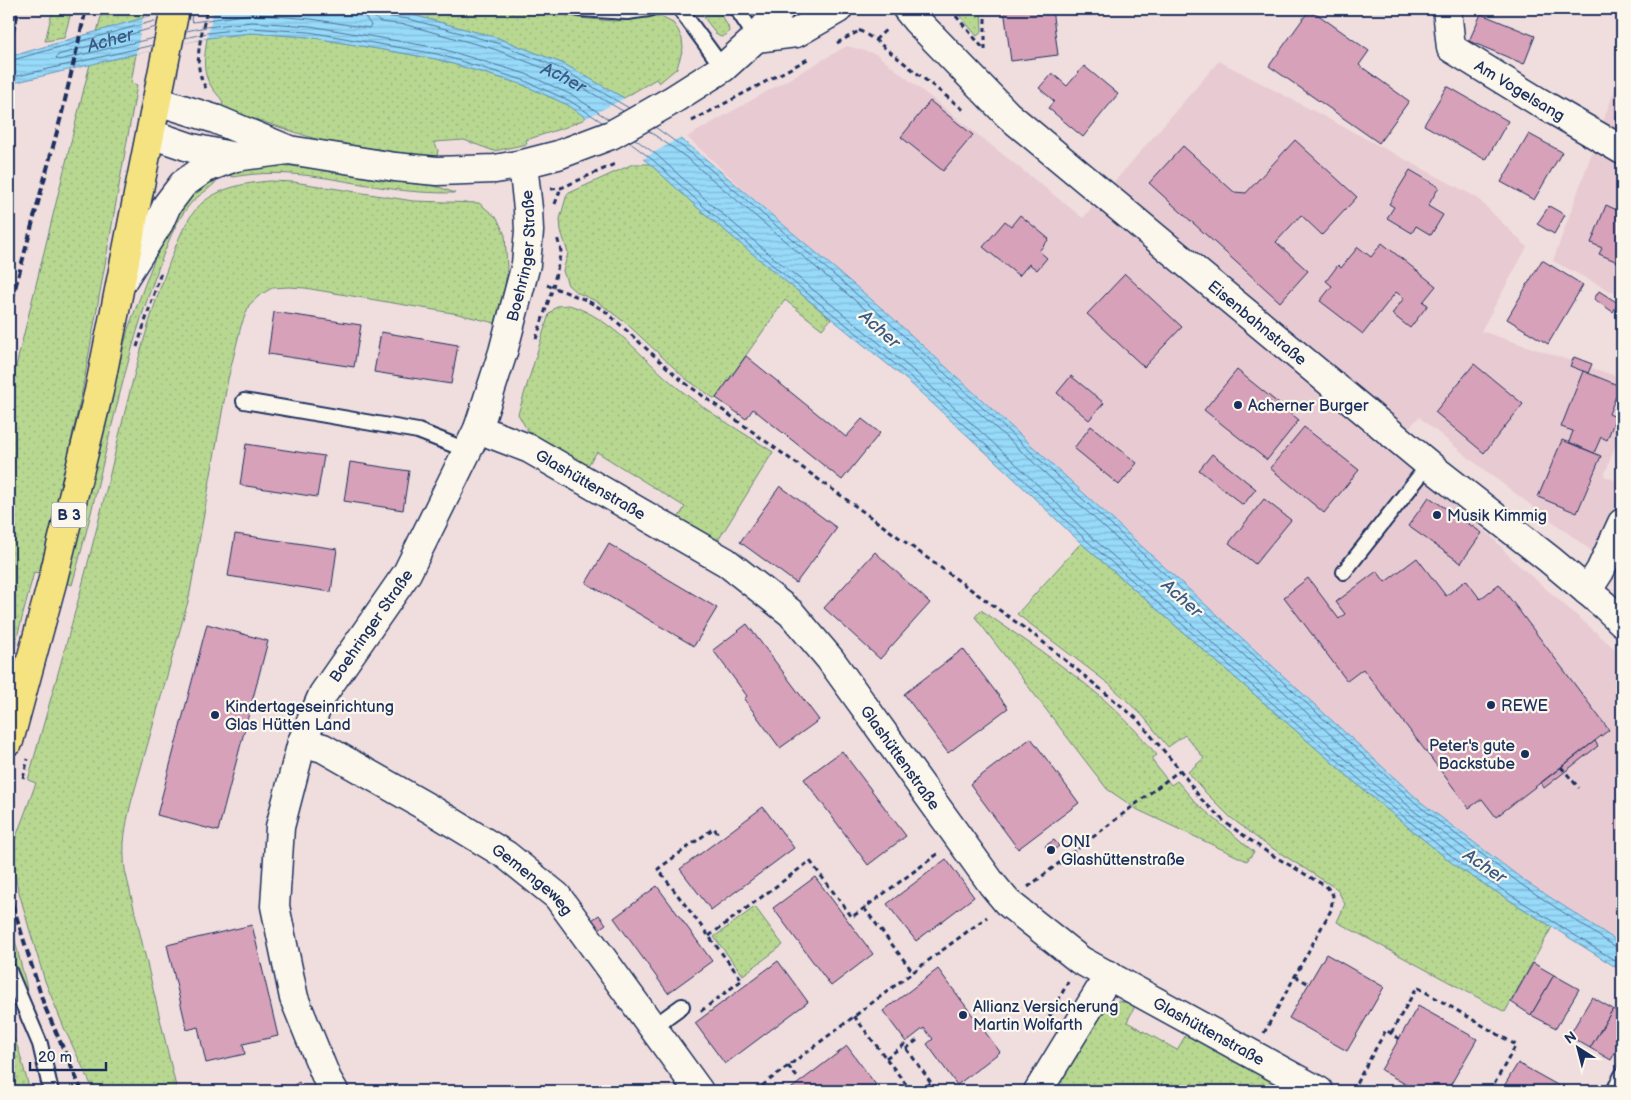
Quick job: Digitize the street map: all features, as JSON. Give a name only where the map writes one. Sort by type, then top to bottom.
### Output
[{"type":"main road","name":"B 3","points":[[19,750],[53,579],[98,391],[175,10]]},
{"type":"street","points":[[157,101],[215,119],[289,150],[395,167],[437,171],[494,169],[558,155],[611,135],[723,68],[756,38],[780,9]]},
{"type":"street","points":[[756,38],[796,32],[838,9]]},
{"type":"street","name":"Eisenbahnstraße","points":[[907,9],[1008,115],[1429,464],[1549,559],[1622,622]]},
{"type":"street","name":"Am Vogelsang","points":[[1448,9],[1451,48],[1622,150]]},
{"type":"street","points":[[150,134],[192,148],[235,157]]},
{"type":"street","points":[[119,286],[159,222],[167,205],[178,189],[188,180],[204,168],[235,157],[289,150]]},
{"type":"street","name":"Boehringer Straße","points":[[334,1091],[327,1079],[294,998],[275,906],[280,827],[302,742],[323,694],[407,573],[473,440],[503,352],[523,277],[529,231],[523,164]]},
{"type":"street","name":"Glashüttenstraße","points":[[473,440],[530,449],[726,562],[792,614],[830,659],[959,838],[1008,902],[1080,960],[1319,1091]]},
{"type":"street","points":[[1587,591],[1600,571],[1622,523]]},
{"type":"street","name":"Gemengeweg","points":[[302,742],[323,748],[432,810],[506,855],[557,896],[699,1091]]},
{"type":"street","points":[[1038,1091],[1110,975]]},
{"type":"lane","points":[[580,9],[627,12],[649,9]]},
{"type":"lane","points":[[680,9],[723,68]]},
{"type":"lane","points":[[737,9],[756,38]]},
{"type":"lane","points":[[244,401],[473,440]]},
{"type":"lane","points":[[1344,572],[1429,464]]},
{"type":"lane","points":[[9,971],[40,1044],[51,1091]]},
{"type":"lane","points":[[653,1027],[682,1006]]},
{"type":"lane","points":[[1614,1091],[1622,1075]]},
{"type":"path","points":[[207,9],[198,66],[200,77],[209,92]]},
{"type":"path","points":[[985,9],[986,51]]},
{"type":"path","points":[[834,44],[859,31]]},
{"type":"path","points":[[875,40],[970,116],[1008,115]]},
{"type":"path","points":[[692,122],[809,58]]},
{"type":"path","points":[[526,192],[560,188],[612,166]]},
{"type":"path","points":[[555,206],[560,188]]},
{"type":"path","points":[[534,344],[553,287],[561,251],[556,235]]},
{"type":"path","points":[[135,355],[152,297],[162,271]]},
{"type":"path","points":[[523,277],[586,300],[605,311],[681,380],[1038,638],[1136,718],[1202,799],[1226,823],[1267,852],[1327,887],[1333,895],[1331,910],[1252,1054]]},
{"type":"path","points":[[19,750],[23,778]]},
{"type":"path","points":[[1561,766],[1579,788]]},
{"type":"path","points":[[755,1091],[1008,902],[1180,770]]},
{"type":"path","points":[[694,1016],[742,980],[658,869],[714,828],[718,834]]},
{"type":"path","points":[[708,936],[810,861],[852,916],[959,838]]},
{"type":"path","points":[[864,908],[913,972]]},
{"type":"path","points":[[1295,976],[1309,984]]},
{"type":"path","points":[[1391,1033],[1417,987],[1516,1045],[1492,1088]]},
{"type":"path","points":[[854,1016],[911,1091]]},
{"type":"path","points":[[1352,1091],[1386,1030],[1400,1039]]},
{"type":"path","points":[[906,1048],[920,1038]]},
{"type":"path","points":[[886,1058],[904,1045],[937,1091]]},
{"type":"path","points":[[788,1066],[797,1077]]},
{"type":"path","points":[[919,1091],[931,1083]]},
{"type":"path","points":[[1484,1091],[1487,1085],[1498,1091]]},
{"type":"path","points":[[902,1091],[908,1087]]},
{"type":"shaded area","points":[[847,46],[876,54],[1083,218],[1219,61],[1476,197],[1527,247],[1481,331],[1622,378],[1622,428],[1604,476],[1622,483],[1622,574],[1474,462],[1419,417],[1389,450],[1491,536],[1514,561],[1622,655],[1622,944],[1525,881],[1422,803],[886,312],[770,214],[687,137]]},
{"type":"shaded area","points":[[1622,69],[1622,297],[1553,261]]},
{"type":"green space","points":[[53,9],[72,9],[64,38],[45,41]]},
{"type":"green space","points":[[103,9],[145,9],[143,18],[97,32]]},
{"type":"green space","points":[[360,9],[542,9],[579,18],[613,21],[659,16],[673,23],[682,39],[683,48],[677,68],[659,83],[656,79],[624,98],[564,64],[498,38],[409,14]]},
{"type":"green space","points":[[698,9],[717,9],[728,26],[729,31],[726,35],[721,37],[717,35]]},
{"type":"green space","points":[[954,9],[981,9],[982,32],[977,36]]},
{"type":"green space","points":[[251,33],[309,37],[436,59],[521,84],[568,105],[587,118],[526,140],[527,144],[494,151],[464,140],[434,142],[438,150],[437,156],[407,154],[319,140],[221,108],[223,102],[212,88],[206,75],[204,63],[207,38]]},
{"type":"green space","points":[[136,54],[131,83],[137,85],[83,387],[59,496],[39,573],[34,572],[9,668],[9,395],[90,64]]},
{"type":"green space","points":[[633,164],[650,164],[698,208],[831,319],[822,329],[785,300],[715,399],[686,379],[627,324],[598,302],[576,292],[568,285],[563,271],[568,253],[561,231],[560,219],[567,194]]},
{"type":"green space","points":[[256,165],[313,168],[388,181],[436,186],[455,193],[403,190],[291,174],[272,173],[233,177],[228,174],[240,168]]},
{"type":"green space","points":[[216,176],[215,183],[193,201],[181,216],[161,262],[141,317],[130,355],[72,585],[66,583],[128,329],[169,221],[178,204]]},
{"type":"green space","points":[[270,181],[294,182],[413,201],[479,203],[497,218],[505,235],[507,268],[505,287],[495,323],[458,314],[305,288],[272,288],[260,295],[249,305],[241,326],[228,379],[189,598],[131,803],[125,836],[125,870],[177,1091],[94,1091],[65,1030],[45,981],[9,856],[36,783],[28,780],[70,630],[144,338],[175,247],[187,222],[204,201],[221,191],[251,183]]},
{"type":"green space","points":[[569,305],[600,319],[689,397],[773,452],[714,547],[675,523],[685,507],[597,452],[586,468],[530,435],[518,414],[549,314],[557,306]]},
{"type":"green space","points":[[1081,543],[1373,798],[1457,867],[1552,927],[1505,1012],[1337,922],[1345,904],[1337,889],[1261,841],[1230,817],[1188,772],[1204,758],[1185,735],[1168,747],[1142,715],[1109,684],[1017,614]]},
{"type":"green space","points":[[981,610],[1072,674],[1116,711],[1157,755],[1151,759],[1171,785],[1177,781],[1197,804],[1254,852],[1247,861],[1138,810],[1107,789],[975,617]]},
{"type":"green space","points":[[755,907],[783,945],[743,975],[714,937]]},
{"type":"green space","points":[[9,917],[26,984],[28,1000],[9,946]]},
{"type":"green space","points":[[1118,1001],[1136,1004],[1127,1022],[1177,1050],[1187,1033],[1290,1091],[1054,1091],[1096,1017],[1108,1006]]},
{"type":"green space","points":[[9,1025],[19,1051],[30,1091],[9,1091]]},
{"type":"water","name":"Acher","points":[[183,9],[360,9],[409,14],[498,38],[564,64],[624,98],[694,149],[886,312],[1422,803],[1525,881],[1622,944],[1622,971],[1457,867],[1373,798],[1081,543],[908,381],[698,208],[650,164],[568,105],[521,84],[436,59],[309,37],[251,33],[207,38],[168,46],[9,84],[9,57],[143,18]]},
{"type":"pier","points":[[183,9],[214,9],[207,38],[136,54],[143,18]]},
{"type":"pier","points":[[627,97],[681,137],[641,160],[584,119]]},
{"type":"building","points":[[1004,9],[1052,9],[1058,55],[1011,61]]},
{"type":"building","points":[[1074,9],[1097,9],[1097,11],[1075,13]]},
{"type":"building","points":[[1310,9],[1369,51],[1359,65],[1409,101],[1379,143],[1269,66]]},
{"type":"building","points":[[1481,14],[1535,36],[1524,64],[1469,41]]},
{"type":"building","points":[[1084,66],[1118,94],[1083,137],[1048,108],[1054,101],[1039,88],[1052,73],[1067,86]]},
{"type":"building","points":[[1447,86],[1508,121],[1486,160],[1424,125]]},
{"type":"building","points":[[930,101],[973,135],[943,171],[901,137]]},
{"type":"building","points":[[1617,110],[1622,112],[1622,130],[1616,128]]},
{"type":"building","points":[[1529,134],[1562,152],[1534,200],[1501,182]]},
{"type":"building","points":[[1295,140],[1357,197],[1322,235],[1301,215],[1276,242],[1308,271],[1280,302],[1149,183],[1183,146],[1234,192],[1246,193]]},
{"type":"building","points":[[1410,170],[1439,187],[1428,206],[1443,215],[1431,235],[1416,226],[1412,233],[1387,218],[1394,207],[1389,204]]},
{"type":"building","points":[[1622,203],[1622,264],[1599,254],[1602,248],[1591,243],[1606,205],[1619,211]]},
{"type":"building","points":[[1549,206],[1565,215],[1554,234],[1537,224]]},
{"type":"building","points":[[1020,215],[1049,239],[1039,251],[1047,258],[1037,270],[1029,264],[1019,276],[983,247],[1005,221],[1011,226]]},
{"type":"building","points":[[1382,243],[1436,286],[1423,302],[1428,305],[1410,328],[1392,314],[1404,298],[1396,292],[1363,334],[1320,301],[1332,286],[1326,281],[1338,265],[1341,268],[1358,247],[1371,257]]},
{"type":"building","points":[[1542,260],[1583,285],[1548,344],[1507,319]]},
{"type":"building","points":[[1125,274],[1182,327],[1144,367],[1087,314]]},
{"type":"building","points":[[1599,291],[1618,303],[1613,312],[1594,299]]},
{"type":"building","points":[[274,312],[361,325],[354,367],[268,354]]},
{"type":"building","points":[[381,332],[458,345],[451,384],[374,372]]},
{"type":"building","points":[[746,356],[846,437],[862,419],[880,433],[842,480],[753,409],[746,419],[716,398]]},
{"type":"building","points":[[1574,357],[1592,364],[1588,373],[1570,366]]},
{"type":"building","points":[[1474,364],[1523,404],[1484,453],[1435,412]]},
{"type":"building","points":[[1237,370],[1299,420],[1267,460],[1204,410]]},
{"type":"building","points":[[1583,371],[1620,386],[1609,414],[1616,417],[1607,440],[1601,437],[1594,453],[1569,442],[1573,431],[1561,427]]},
{"type":"building","points":[[1071,376],[1104,403],[1089,420],[1057,393]]},
{"type":"building","points":[[1091,426],[1137,463],[1119,485],[1074,448]]},
{"type":"building","points":[[1304,427],[1359,470],[1324,513],[1270,468]]},
{"type":"building","points":[[1562,440],[1601,456],[1577,513],[1538,497]]},
{"type":"building","points":[[246,444],[324,456],[317,497],[240,485]]},
{"type":"building","points":[[1212,454],[1256,489],[1243,505],[1199,470]]},
{"type":"building","points":[[350,462],[409,471],[403,510],[344,501]]},
{"type":"building","points":[[780,486],[837,528],[796,583],[740,542]]},
{"type":"building","points":[[1429,497],[1482,533],[1461,563],[1408,526]]},
{"type":"building","points":[[1264,499],[1291,520],[1255,564],[1229,543]]},
{"type":"building","points":[[235,534],[337,549],[331,592],[228,576]]},
{"type":"building","points":[[609,544],[717,608],[694,646],[586,583]]},
{"type":"building","points":[[875,552],[930,603],[880,659],[824,608]]},
{"type":"building","name":"REWE","points":[[1417,558],[1446,596],[1466,580],[1480,599],[1499,584],[1609,730],[1496,817],[1482,799],[1469,808],[1363,669],[1347,681],[1284,597],[1308,578],[1339,619],[1345,614],[1336,602],[1377,571],[1385,582]]},
{"type":"building","points":[[207,624],[268,641],[218,831],[157,815]]},
{"type":"building","points":[[747,624],[819,720],[780,748],[744,699],[747,696],[713,650]]},
{"type":"building","points":[[963,649],[1008,708],[948,753],[904,694]]},
{"type":"building","points":[[1031,738],[1079,803],[1018,849],[970,784]]},
{"type":"building","points":[[1595,741],[1598,746],[1544,788],[1541,783]]},
{"type":"building","points":[[842,751],[906,836],[868,865],[804,779]]},
{"type":"building","points":[[763,807],[794,848],[711,910],[680,869]]},
{"type":"building","name":"ONI Glashüttenstraße","points":[[1054,840],[1059,846],[1050,853],[1045,846]]},
{"type":"building","points":[[946,859],[974,897],[916,941],[887,904]]},
{"type":"building","points":[[815,877],[873,954],[831,986],[773,908]]},
{"type":"building","points":[[657,886],[712,961],[668,993],[614,918]]},
{"type":"building","points":[[599,915],[606,924],[599,929],[592,920]]},
{"type":"building","points":[[252,925],[278,1036],[243,1044],[245,1054],[206,1063],[198,1027],[187,1030],[167,945]]},
{"type":"building","points":[[1326,954],[1384,987],[1347,1051],[1289,1018]]},
{"type":"building","points":[[778,961],[808,1002],[725,1064],[695,1023]]},
{"type":"building","points":[[1533,963],[1554,975],[1531,1015],[1511,1002]]},
{"type":"building","points":[[938,969],[1000,1052],[957,1085],[927,1044],[933,1039],[924,1028],[906,1042],[883,1011]]},
{"type":"building","points":[[1554,975],[1579,989],[1556,1028],[1531,1015]]},
{"type":"building","points":[[1592,997],[1613,1009],[1590,1048],[1569,1036]]},
{"type":"building","points":[[1418,1006],[1477,1039],[1447,1091],[1417,1091],[1381,1070]]},
{"type":"building","points":[[1613,1009],[1622,1015],[1622,1040],[1611,1060],[1590,1048]]},
{"type":"building","points":[[847,1046],[876,1085],[868,1091],[788,1091]]},
{"type":"building","points":[[1518,1063],[1568,1091],[1501,1091]]},
{"type":"building","points":[[299,1082],[305,1091],[285,1091]]},
{"type":"railway","points":[[9,45],[19,9]]},
{"type":"railway","points":[[9,311],[62,113],[86,9]]},
{"type":"railway","points":[[9,893],[44,1005],[82,1091]]},
{"type":"place","name":"Acherner Burger","points":[[1238,405]]},
{"type":"place","name":"Musik Kimmig","points":[[1437,515]]},
{"type":"place","name":"REWE","points":[[1491,705]]},
{"type":"place","name":"Kindertageseinrichtung Glas Hütten Land","points":[[215,715]]},
{"type":"place","name":"Peter's gute Backstube","points":[[1525,754]]},
{"type":"place","name":"ONI Glashüttenstraße","points":[[1051,850]]},
{"type":"place","name":"Allianz Versicherung Martin Wolfarth","points":[[963,1015]]}]
